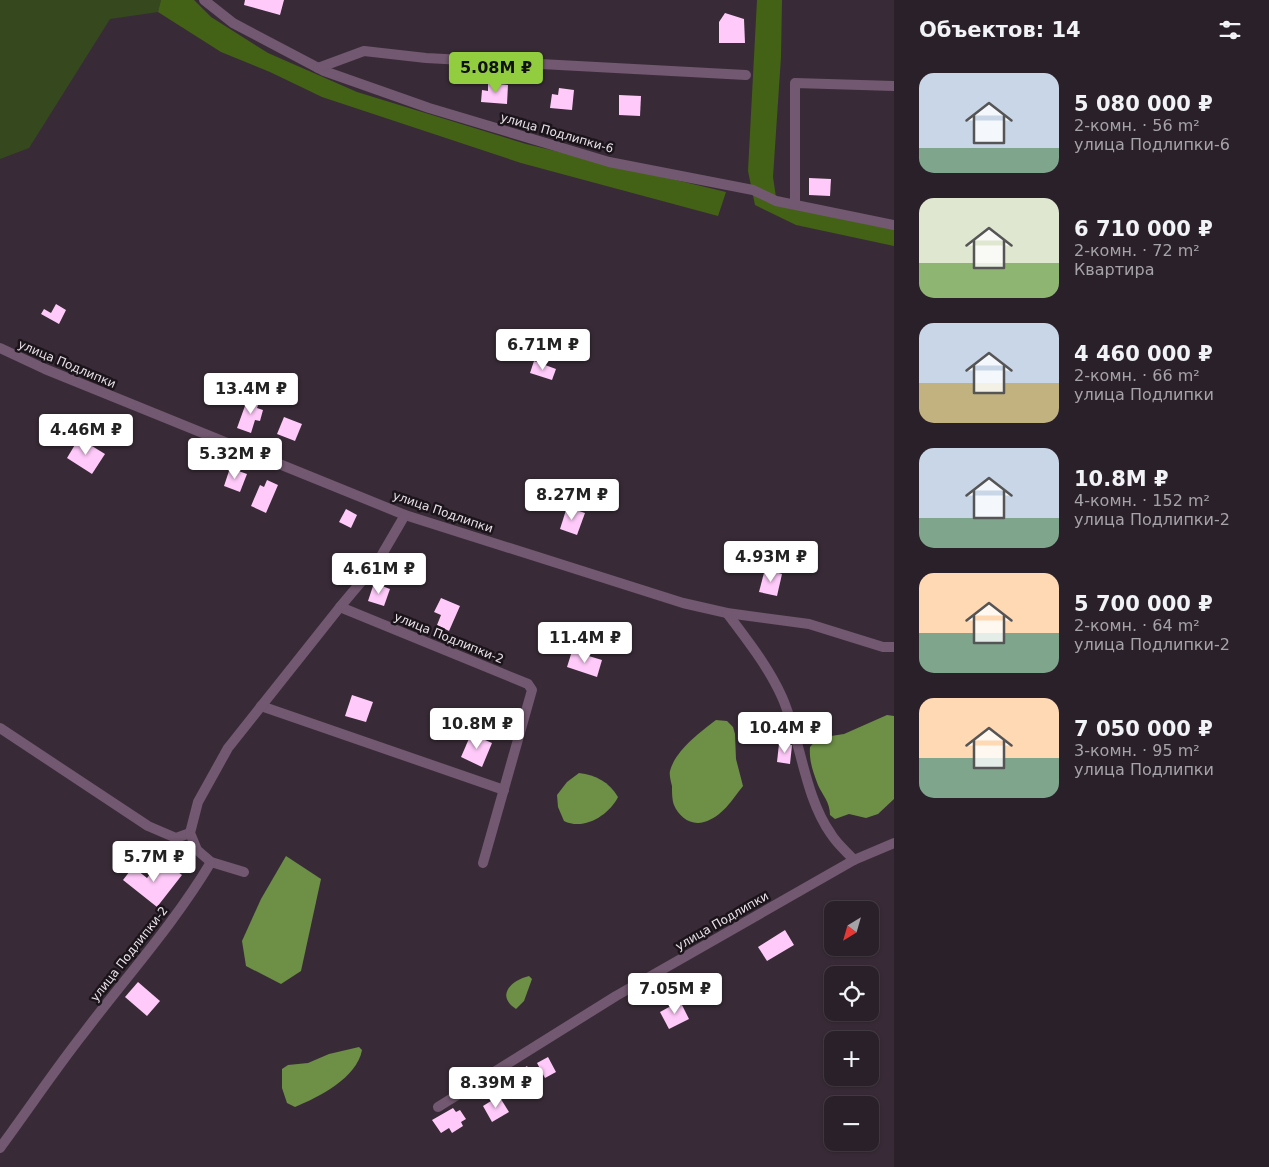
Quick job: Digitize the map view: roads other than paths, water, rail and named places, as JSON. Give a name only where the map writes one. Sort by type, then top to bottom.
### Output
[{"type":"street","name":"улица Подлипки-6","points":[[204,0],[233,23],[318,68],[429,108],[608,162],[753,190],[776,201],[894,225]]},
{"type":"street","points":[[318,68],[364,51],[426,58],[746,75]]},
{"type":"street","points":[[795,204],[795,83],[894,86]]},
{"type":"street","name":"улица Подлипки","points":[[0,348],[45,369],[405,514],[683,603],[727,613],[809,624],[883,647],[894,647]]},
{"type":"street","points":[[244,872],[211,862],[197,850],[190,833],[198,802],[228,748],[377,563],[405,514]]},
{"type":"street","name":"улица Подлипки-2","points":[[340,607],[528,684],[532,690],[483,863]]},
{"type":"street","points":[[727,613],[752,645],[782,696],[817,808],[831,834],[854,860]]},
{"type":"street","points":[[261,706],[504,790]]},
{"type":"street","points":[[0,728],[148,826],[176,838],[190,833]]},
{"type":"street","name":"улица Подлипки","points":[[438,1107],[616,996],[854,860],[894,843]]},
{"type":"street","name":"улица Подлипки-2","points":[[0,1148],[82,1035],[197,886],[211,862]]}]
